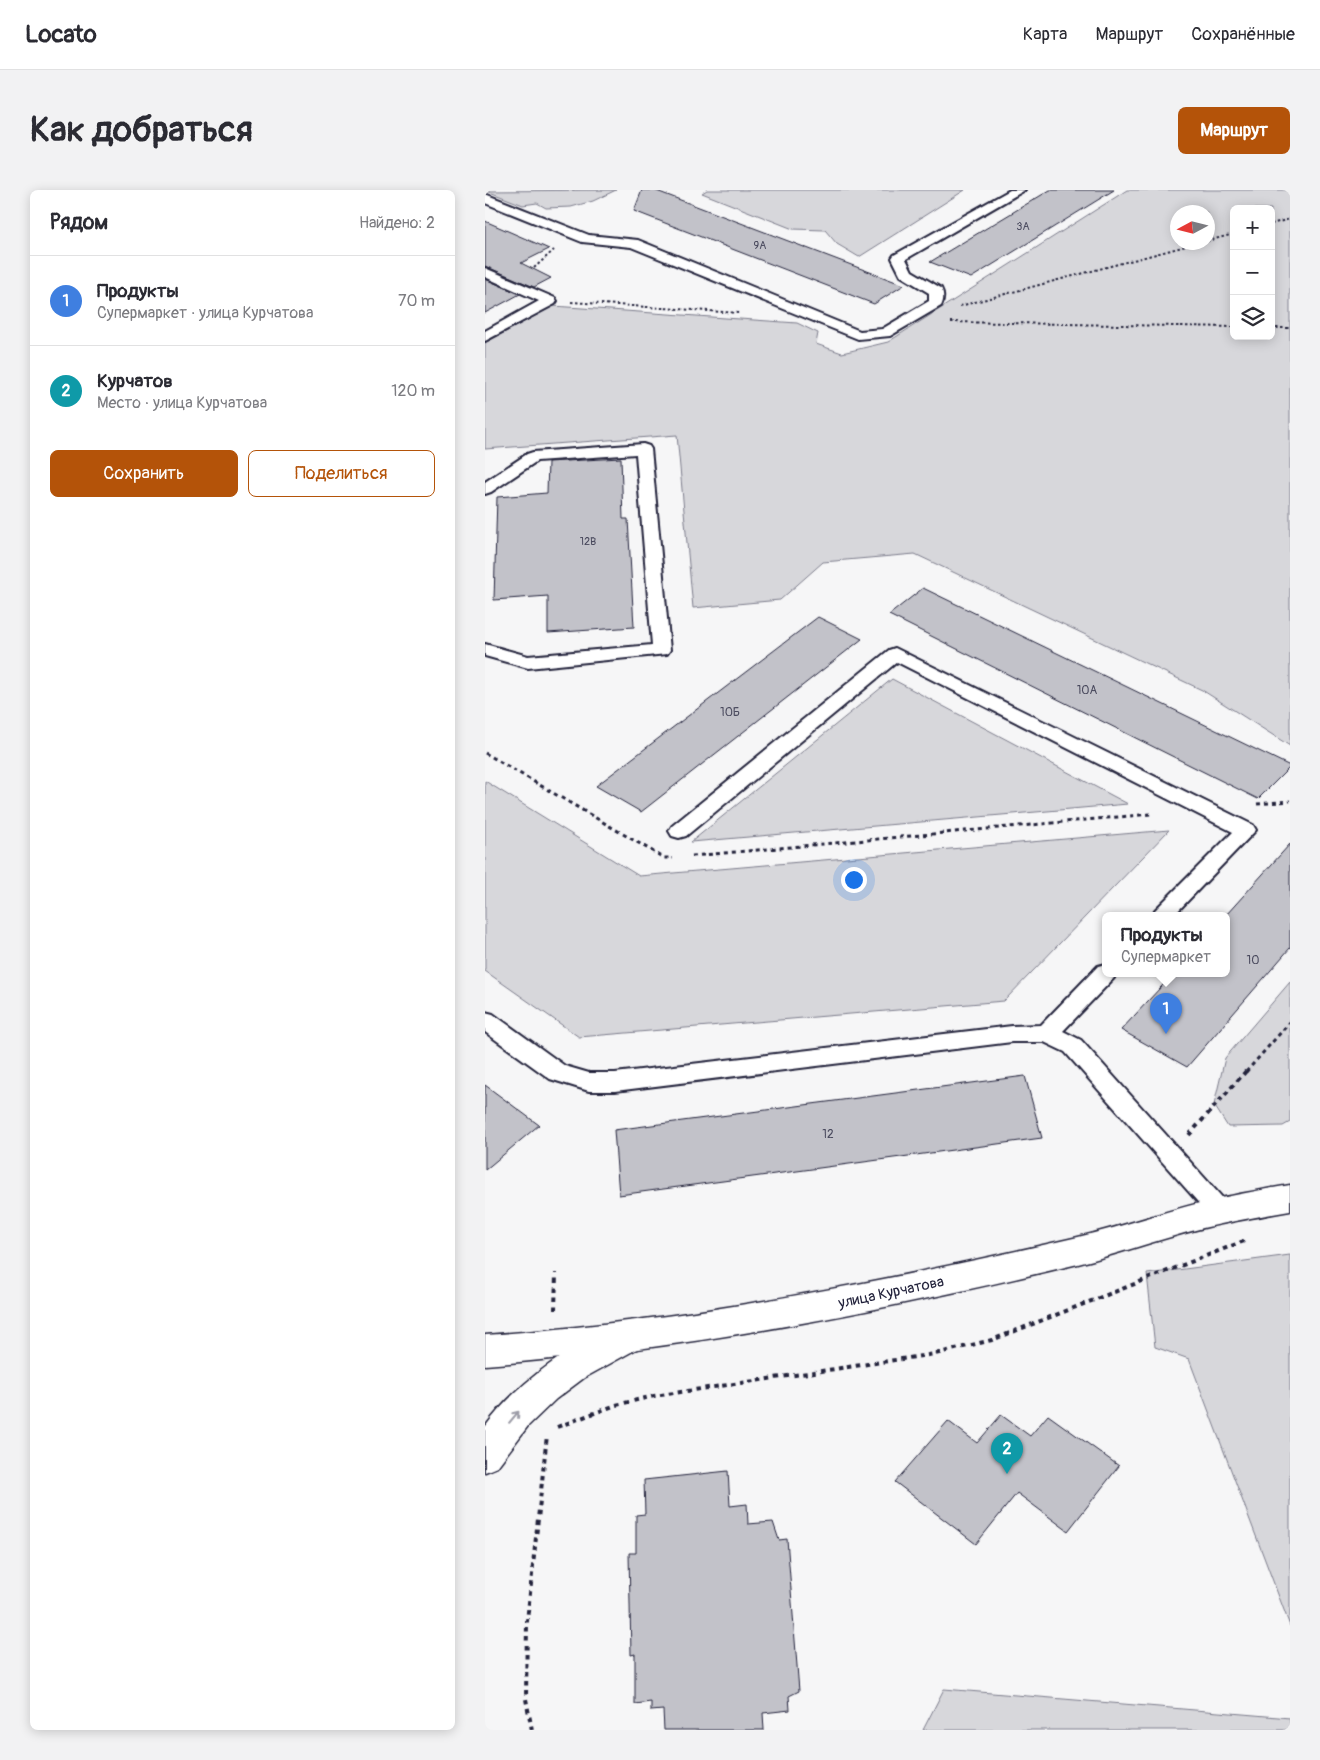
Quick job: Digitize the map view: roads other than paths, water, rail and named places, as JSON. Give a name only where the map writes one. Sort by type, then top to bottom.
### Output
[{"type":"street","name":"улица Курчатова","points":[[485,1350],[556,1345],[630,1336],[850,1301],[1080,1250],[1221,1212],[1290,1198]]},
{"type":"street","points":[[485,1456],[496,1439],[527,1403],[547,1385],[630,1336]]},
{"type":"lane","points":[[485,198],[587,238],[633,243],[858,335],[885,333],[936,303],[936,291],[907,273],[899,258],[1019,190]]},
{"type":"lane","points":[[485,272],[550,301],[485,336]]},
{"type":"lane","points":[[485,489],[533,457],[643,449],[661,650],[528,662],[485,650]]},
{"type":"lane","points":[[679,831],[895,654],[1246,830],[1165,912]]},
{"type":"lane","points":[[1047,1032],[1102,976]]},
{"type":"lane","points":[[485,1020],[558,1073],[589,1082],[615,1082],[1002,1035],[1047,1032],[1073,1046],[1221,1212]]},
{"type":"place","name":"Продукты","points":[[1166,1034]]},
{"type":"place","name":"Курчатов","points":[[1007,1474]]}]
